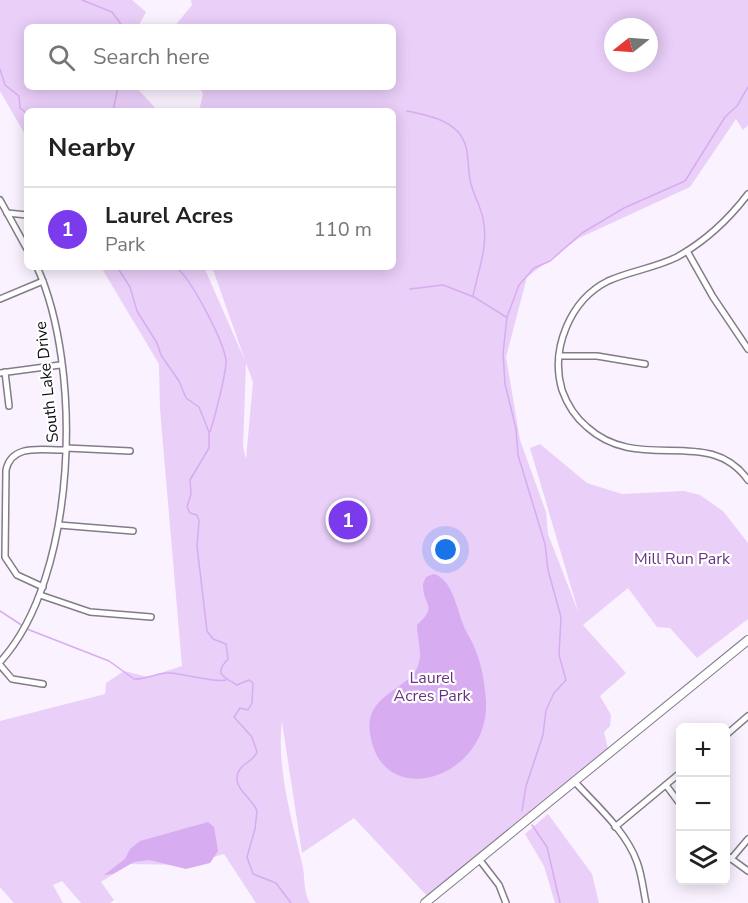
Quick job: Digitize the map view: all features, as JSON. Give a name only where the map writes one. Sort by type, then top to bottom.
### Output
[{"type":"main road","points":[[425,903],[748,640]]},
{"type":"street","points":[[748,194],[707,236],[687,251],[659,265],[612,280],[596,289],[569,322],[562,338],[559,356],[560,379],[569,406],[597,435],[614,445],[633,450],[707,452],[730,463],[748,480]]},
{"type":"street","points":[[0,200],[24,243]]},
{"type":"street","points":[[742,202],[748,207]]},
{"type":"street","points":[[8,213],[24,215]]},
{"type":"street","points":[[687,251],[713,297],[748,349]]},
{"type":"street","name":"South Lake Drive","points":[[0,663],[21,635],[40,595],[59,525],[66,449],[60,365],[53,316],[38,270]]},
{"type":"street","points":[[0,299],[43,282]]},
{"type":"street","points":[[559,356],[597,356],[645,364]]},
{"type":"street","points":[[9,406],[3,372],[60,365]]},
{"type":"street","points":[[43,587],[17,575],[5,557],[6,470],[9,459],[22,451],[66,449],[130,451]]},
{"type":"street","points":[[59,525],[133,531]]},
{"type":"street","points":[[40,595],[82,610],[151,617]]},
{"type":"street","points":[[0,663],[12,679],[43,684]]},
{"type":"street","points":[[730,732],[748,716]]},
{"type":"street","points":[[615,827],[676,777]]},
{"type":"street","points":[[574,781],[615,827],[637,861],[646,903]]},
{"type":"street","points":[[666,785],[676,798]]},
{"type":"street","points":[[730,855],[748,839]]},
{"type":"street","points":[[730,858],[748,871]]},
{"type":"street","points":[[479,859],[499,885],[506,903]]},
{"type":"green space","points":[[0,0],[132,0],[146,12],[140,24],[24,24],[24,90],[139,90],[155,108],[24,108],[24,133],[0,91]]},
{"type":"green space","name":"Laurel Acres Park","points":[[191,0],[748,0],[748,125],[743,130],[736,119],[690,187],[579,238],[527,277],[506,357],[520,440],[546,512],[548,534],[579,614],[530,448],[540,444],[587,483],[622,494],[684,491],[700,495],[723,511],[748,543],[748,619],[697,658],[670,628],[657,627],[628,588],[583,625],[626,673],[600,696],[611,715],[610,726],[604,732],[609,753],[430,899],[354,818],[302,853],[282,722],[283,774],[306,893],[310,903],[256,903],[224,854],[188,865],[129,864],[101,882],[114,900],[110,903],[81,903],[62,881],[53,885],[63,903],[14,903],[0,887],[0,721],[105,694],[106,683],[124,671],[148,677],[182,666],[160,409],[159,364],[103,270],[205,270],[246,363],[213,270],[396,270],[396,108],[200,108],[203,94],[201,90],[396,90],[396,24],[176,24],[192,5]],"holes":[[[246,363],[253,382],[246,459],[243,447]]]},
{"type":"green space","points":[[548,814],[592,874],[599,903],[555,903],[544,866],[525,834]]},
{"type":"shaded area","points":[[434,574],[450,588],[464,627],[472,641],[482,672],[486,702],[482,729],[471,751],[454,767],[433,776],[412,779],[393,773],[378,758],[370,733],[370,720],[380,701],[406,681],[418,666],[420,651],[417,625],[429,609],[423,584],[426,577]]},
{"type":"shaded area","points":[[208,822],[214,827],[218,851],[210,863],[186,869],[149,860],[134,862],[113,874],[104,875],[125,859],[130,849],[140,841]]},
{"type":"waterway","points":[[82,0],[112,12],[121,24]]},
{"type":"waterway","points":[[0,69],[5,85],[19,96],[20,108],[24,111]]},
{"type":"waterway","points":[[522,811],[526,786],[543,735],[546,710],[554,693],[566,680],[559,655],[561,617],[548,570],[545,544],[518,455],[516,429],[505,384],[503,353],[507,317],[519,285],[534,268],[550,261],[582,233],[624,208],[685,181],[725,117],[737,106],[748,87]]},
{"type":"waterway","points":[[114,108],[117,90]]},
{"type":"waterway","points":[[407,111],[445,122],[453,127],[464,142],[470,180],[482,215],[485,238],[473,296]]},
{"type":"waterway","points":[[119,270],[130,287],[137,311],[157,343],[161,355],[179,381],[186,398],[199,407],[209,432],[209,448],[190,480],[191,494],[187,507],[190,513],[197,515],[199,521],[197,546],[207,631],[213,639],[226,644],[228,659],[221,668],[222,674],[237,685],[249,680],[253,683],[252,703],[248,710],[240,708],[234,717],[252,737],[257,752],[242,767],[237,778],[239,787],[257,811],[255,829],[247,857],[253,874],[276,883],[291,903]]},
{"type":"waterway","points":[[179,270],[206,311],[226,360],[210,432]]},
{"type":"waterway","points":[[410,289],[443,285],[474,297],[506,317]]},
{"type":"waterway","points":[[0,611],[23,626]]},
{"type":"waterway","points":[[27,629],[109,661],[134,679],[170,673],[226,680]]},
{"type":"waterway","points":[[532,825],[547,847],[560,903]]},
{"type":"place","name":"Laurel Acres","points":[[348,520]]},
{"type":"park label","name":"Mill Run Park","points":[[682,558]]}]
